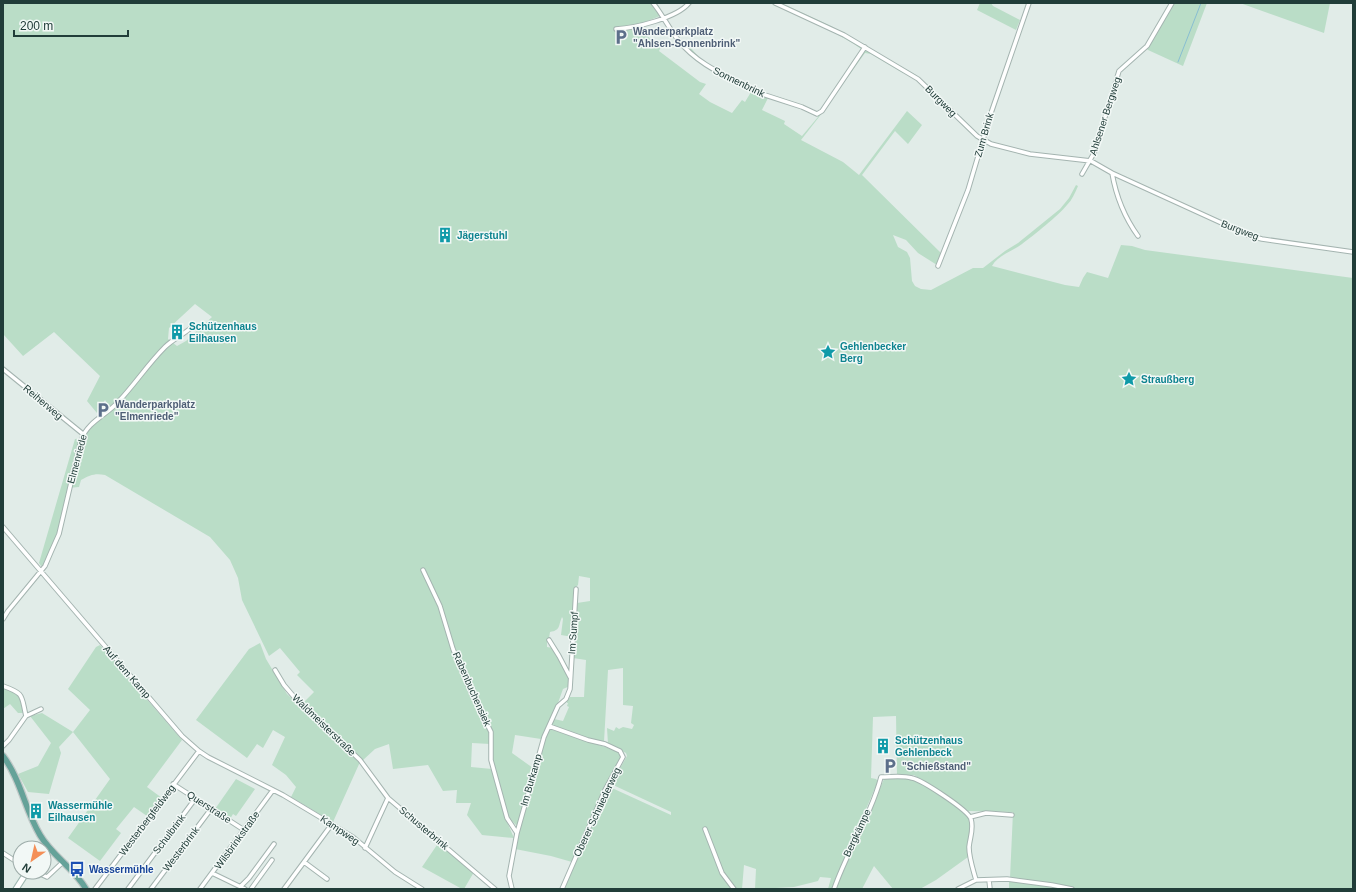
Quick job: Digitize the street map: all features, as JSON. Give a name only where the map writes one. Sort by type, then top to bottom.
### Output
[{"type":"main road","points":[[3,756],[15,775],[42,840]]},
{"type":"main road","points":[[52,853],[77,876],[86,889]]},
{"type":"street","name":"Sonnenbrink","points":[[653,3],[679,42],[697,60],[753,90],[802,107],[817,114],[822,111],[865,48]]},
{"type":"street","points":[[616,29],[630,28],[663,18],[677,13],[689,3]]},
{"type":"street","name":"Burgweg","points":[[776,3],[829,27],[918,79],[977,136],[991,144],[1030,154],[1091,161],[1112,173],[1250,236],[1353,252]]},
{"type":"street","name":"Zum Brink","points":[[938,266],[968,190],[993,104],[1029,3]]},
{"type":"street","name":"Ahlsener Bergweg","points":[[1082,174],[1091,161],[1119,71],[1147,46],[1172,3]]},
{"type":"street","points":[[1112,173],[1126,219],[1138,236]]},
{"type":"street","name":"Elmenriede","points":[[3,619],[45,566],[59,534],[83,434],[91,423],[118,402],[166,346],[185,333],[192,326]]},
{"type":"street","name":"Reiherweg","points":[[3,369],[83,434]]},
{"type":"street","name":"Auf dem Kamp","points":[[3,527],[177,731],[199,750],[273,790]]},
{"type":"street","name":"Rabenbuchensiek","points":[[423,570],[440,606],[453,649],[471,692],[491,732],[491,760],[507,818],[516,833]]},
{"type":"street","name":"Im Sumpf","points":[[571,678],[576,589]]},
{"type":"street","points":[[549,640],[571,678]]},
{"type":"street","name":"Waldmeisterstraße","points":[[275,670],[294,698],[360,760]]},
{"type":"street","name":"Im Burkamp","points":[[512,889],[509,876],[516,833],[544,737],[558,706],[568,696],[571,678]]},
{"type":"street","points":[[3,686],[18,692],[21,696],[26,716]]},
{"type":"street","points":[[3,746],[26,716],[40,709]]},
{"type":"street","name":"Oberer Schniederweg","points":[[549,726],[588,740],[605,744],[620,751],[622,754],[622,760],[605,790],[562,889]]},
{"type":"street","name":"Westerbergfeldweg","points":[[95,889],[199,750]]},
{"type":"street","name":"Schusterbrink","points":[[360,760],[388,798],[495,889]]},
{"type":"street","name":"Bergkämpe","points":[[834,889],[840,871],[874,797],[881,778],[902,776],[919,780],[945,796],[970,817]]},
{"type":"street","name":"Querstraße","points":[[174,784],[244,830]]},
{"type":"street","name":"Kampweg","points":[[273,790],[352,837],[400,876],[422,889]]},
{"type":"street","name":"Wilsbrinkstraße","points":[[200,889],[273,790]]},
{"type":"street","points":[[366,848],[388,798]]},
{"type":"street","name":"Schulbrink","points":[[128,889],[195,799]]},
{"type":"street","name":"Westerbrink","points":[[151,889],[211,809]]},
{"type":"street","points":[[976,880],[969,846],[972,826],[970,817],[986,813],[1012,815]]},
{"type":"street","points":[[284,889],[332,824]]},
{"type":"street","points":[[705,829],[722,873],[734,889]]},
{"type":"street","points":[[240,887],[249,878],[274,844]]},
{"type":"street","points":[[3,853],[12,859]]},
{"type":"street","points":[[251,889],[272,860]]},
{"type":"street","points":[[52,872],[63,862]]},
{"type":"street","points":[[304,862],[327,879]]},
{"type":"street","points":[[212,873],[245,889]]},
{"type":"street","points":[[16,889],[22,880]]},
{"type":"street","points":[[958,889],[976,880],[1016,880],[1072,889]]},
{"type":"street","points":[[988,880],[990,889]]},
{"type":"green space","points":[[3,3],[650,3],[660,16],[640,24],[641,27],[639,31],[643,36],[646,34],[661,47],[659,51],[700,82],[706,84],[699,94],[710,102],[732,113],[742,100],[745,102],[751,92],[768,98],[762,110],[785,121],[784,124],[802,136],[818,117],[817,113],[821,110],[861,49],[828,29],[770,3],[781,3],[831,26],[916,75],[936,93],[904,70],[903,73],[871,54],[865,53],[819,117],[801,140],[843,162],[859,175],[907,111],[922,125],[908,144],[895,131],[862,175],[941,253],[937,265],[918,253],[906,240],[893,235],[898,247],[907,252],[910,258],[912,281],[915,286],[921,289],[931,290],[973,268],[983,268],[1018,243],[1060,209],[1069,198],[1076,185],[1078,186],[1072,199],[1058,215],[1022,244],[998,259],[992,266],[1065,285],[1079,287],[1087,272],[1108,278],[1121,245],[1132,246],[1145,250],[1353,278],[1353,889],[1079,889],[1051,883],[1010,878],[1013,812],[968,811],[914,775],[897,775],[896,716],[873,717],[871,778],[878,781],[855,835],[859,837],[884,779],[909,778],[919,781],[950,801],[969,818],[971,827],[968,857],[936,880],[920,889],[893,889],[874,866],[862,889],[828,889],[831,878],[820,877],[818,881],[794,887],[755,889],[756,869],[744,865],[742,889],[567,889],[564,887],[607,789],[612,788],[671,815],[671,812],[611,784],[627,756],[626,753],[608,744],[607,728],[614,731],[616,727],[619,729],[623,727],[632,729],[634,725],[631,723],[633,706],[623,705],[623,668],[608,670],[603,743],[551,726],[554,719],[563,721],[569,707],[567,706],[567,700],[570,697],[584,697],[586,660],[573,658],[577,603],[590,601],[590,578],[579,576],[578,585],[574,589],[573,637],[561,635],[562,617],[558,629],[550,632],[549,638],[547,639],[547,647],[553,648],[569,678],[570,686],[563,689],[541,739],[515,735],[512,753],[533,768],[517,826],[508,817],[492,759],[492,740],[489,741],[490,744],[472,743],[471,767],[492,769],[505,817],[514,838],[482,835],[467,815],[471,803],[456,803],[457,790],[443,791],[428,765],[393,769],[389,744],[375,749],[362,761],[302,704],[314,692],[297,675],[300,672],[280,648],[269,656],[242,600],[238,578],[230,560],[210,537],[105,475],[95,474],[81,480],[79,487],[68,488],[57,534],[44,565],[41,566],[39,563],[75,439],[84,438],[87,431],[112,410],[105,400],[97,413],[87,401],[100,376],[54,332],[23,356],[3,334]],"holes":[[[195,304],[212,317],[186,341],[177,346],[168,339],[169,328]]]},
{"type":"green space","points":[[980,3],[991,3],[993,6],[1020,20],[1016,30],[977,10]]},
{"type":"green space","points":[[1173,3],[1207,3],[1183,66],[1147,49]]},
{"type":"green space","points":[[1240,3],[1330,3],[1324,33]]},
{"type":"green space","points":[[690,47],[703,62],[686,48]]},
{"type":"green space","points":[[753,89],[803,105],[817,113]]},
{"type":"green space","points":[[260,643],[266,659],[287,694],[360,762],[333,822],[291,797],[296,787],[286,775],[272,765],[285,737],[273,730],[263,748],[257,744],[247,758],[196,720],[249,649]]},
{"type":"green space","points":[[100,645],[182,740],[147,787],[162,798],[147,816],[134,807],[116,829],[121,833],[100,861],[68,838],[110,779],[73,732],[90,710],[68,689],[96,647]]},
{"type":"green space","points":[[3,688],[14,692],[19,696],[23,713],[18,713],[10,704],[3,709]]},
{"type":"green space","points":[[42,713],[73,732],[59,747],[61,753],[49,794],[28,792],[18,774],[38,766],[51,743],[30,716]]},
{"type":"green space","points":[[550,729],[617,751],[621,758],[607,783],[572,862],[515,849],[546,732]]},
{"type":"green space","points":[[236,779],[255,789],[236,816],[233,814],[230,819],[215,809]]},
{"type":"green space","points":[[439,842],[474,872],[464,889],[422,867]]},
{"type":"green space","points":[[1009,881],[1062,889],[1009,889]]},
{"type":"waterway","points":[[1178,62],[1201,3]]},
{"type":"place","name":"Wanderparkplatz \"Ahlsen-Sonnenbrink\"","points":[[621,37]]},
{"type":"place","name":"Jägerstuhl","points":[[445,235]]},
{"type":"place","name":"Schützenhaus Eilhausen","points":[[177,332]]},
{"type":"place","name":"Gehlenbecker Berg","points":[[828,352]]},
{"type":"place","name":"Straußberg","points":[[1129,379]]},
{"type":"place","name":"Wanderparkplatz \"Elmenriede\"","points":[[103,410]]},
{"type":"place","name":"Schützenhaus Gehlenbeck","points":[[883,746]]},
{"type":"place","name":"\"Schießstand\"","points":[[890,766]]},
{"type":"place","name":"Wassermühle Eilhausen","points":[[36,811]]},
{"type":"place","name":"Wassermühle","points":[[77,869]]}]
